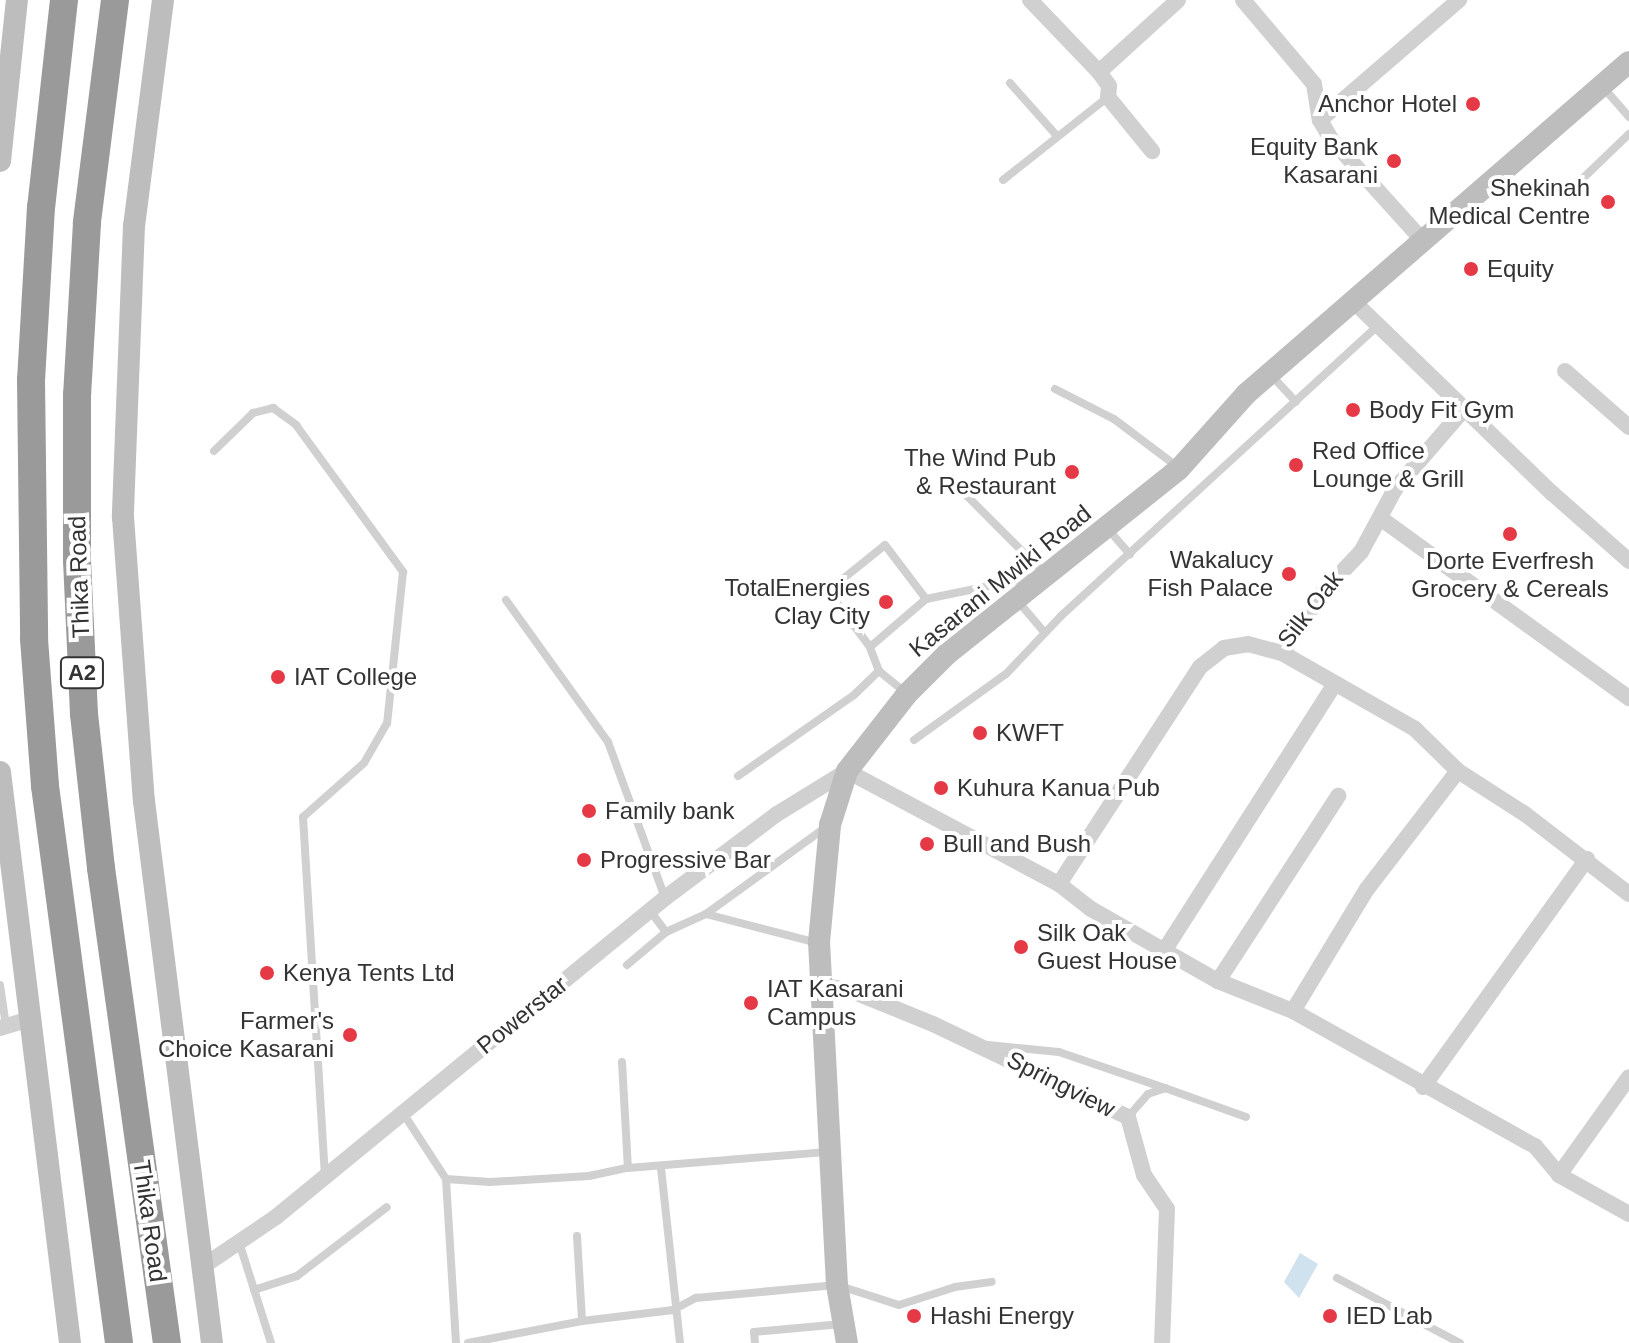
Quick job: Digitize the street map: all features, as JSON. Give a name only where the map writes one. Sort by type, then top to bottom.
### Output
[{"type":"highway","name":"Thika Road","points":[[64,0],[41,207],[31,380],[32,597],[45,786],[119,1343]]},
{"type":"highway","name":"Thika Road","points":[[115,0],[87,223],[77,395],[77,560],[84,714],[101,868],[167,1343]]},
{"type":"main road","points":[[0,161],[17,0]]},
{"type":"main road","name":"Thika Road","points":[[163,0],[134,225],[123,517],[144,801],[212,1343]]},
{"type":"main road","name":"Kasarani Mwiki Road","points":[[845,1333],[837,1285],[819,943],[830,825],[847,771],[907,694],[946,655],[1179,469],[1269,374],[1629,62]]},
{"type":"main road","points":[[0,772],[11,1025],[70,1343]]},
{"type":"street","points":[[1030,0],[1099,72],[1109,86],[1108,97],[1152,151]]},
{"type":"street","points":[[1099,72],[1178,0]]},
{"type":"street","points":[[1243,0],[1314,84],[1320,120],[1331,139],[1424,242]]},
{"type":"street","points":[[1320,120],[1459,0]]},
{"type":"street","points":[[1353,301],[1464,409],[1629,560]]},
{"type":"street","points":[[1565,371],[1629,427]]},
{"type":"street","name":"Silk Oak","points":[[1059,884],[1200,667],[1224,648],[1236,646],[1282,653],[1323,592],[1383,520],[1395,489],[1464,409]]},
{"type":"street","points":[[1383,520],[1629,698]]},
{"type":"street","points":[[1282,653],[1333,687],[1354,690],[1415,729],[1458,771],[1587,859],[1629,894]]},
{"type":"street","points":[[1164,951],[1333,687]]},
{"type":"street","name":"Powerstar","points":[[202,1267],[325,1175],[665,898],[777,814],[847,771]]},
{"type":"street","points":[[847,771],[1059,884],[1091,909],[1218,981],[1293,1011],[1423,1087],[1535,1146],[1559,1175],[1629,1214]]},
{"type":"street","points":[[1293,1011],[1367,889],[1458,771]]},
{"type":"street","points":[[1218,981],[1338,796]]},
{"type":"street","points":[[1423,1087],[1587,859]]},
{"type":"street","name":"Springview","points":[[819,985],[852,991],[980,1044],[1128,1117],[1144,1175],[1167,1209],[1162,1343]]},
{"type":"street","points":[[1559,1175],[1629,1077]]},
{"type":"lane","points":[[1010,83],[1057,136]]},
{"type":"lane","points":[[1601,86],[1629,115]]},
{"type":"lane","points":[[1003,180],[1108,97]]},
{"type":"lane","points":[[1575,186],[1629,134]]},
{"type":"lane","points":[[914,740],[1006,674],[1045,633],[1378,326]]},
{"type":"lane","points":[[1269,374],[1296,402]]},
{"type":"lane","points":[[1055,389],[1114,419],[1179,469]]},
{"type":"lane","points":[[214,451],[253,413],[273,408],[296,425],[323,459],[403,572],[387,723],[364,763],[303,817],[325,1175]]},
{"type":"lane","points":[[950,479],[1047,575]]},
{"type":"lane","points":[[1106,528],[1130,554]]},
{"type":"lane","points":[[907,694],[879,671],[870,647],[828,591],[885,545],[926,599]]},
{"type":"lane","points":[[870,647],[926,599],[1047,575]]},
{"type":"lane","points":[[506,600],[608,742],[665,898]]},
{"type":"lane","points":[[1016,600],[1045,633]]},
{"type":"lane","points":[[738,776],[854,695],[879,671]]},
{"type":"lane","points":[[627,965],[666,932],[706,914],[830,825]]},
{"type":"lane","points":[[650,911],[666,932]]},
{"type":"lane","points":[[706,914],[819,943]]},
{"type":"lane","points":[[0,985],[11,1025]]},
{"type":"lane","points":[[980,1044],[1059,1052],[1246,1117]]},
{"type":"lane","points":[[622,1062],[628,1168]]},
{"type":"lane","points":[[1128,1117],[1148,1094],[1165,1088]]},
{"type":"lane","points":[[402,1112],[446,1179],[456,1343]]},
{"type":"lane","points":[[446,1179],[561,1178],[628,1168],[661,1168],[829,1152]]},
{"type":"lane","points":[[661,1168],[673,1310],[680,1343]]},
{"type":"lane","points":[[254,1290],[297,1276],[387,1207]]},
{"type":"lane","points":[[577,1236],[582,1321]]},
{"type":"lane","points":[[239,1242],[271,1343]]},
{"type":"lane","points":[[1337,1278],[1456,1342]]},
{"type":"lane","points":[[468,1343],[582,1321],[673,1310],[696,1298],[837,1285],[899,1305],[955,1287],[992,1282]]},
{"type":"lane","points":[[755,1343],[754,1332],[845,1333]]},
{"type":"water","points":[[1300,1253],[1318,1264],[1299,1298],[1284,1282]]},
{"type":"place","name":"Anchor Hotel","points":[[1473,104]]},
{"type":"place","name":"Equity Bank Kasarani","points":[[1394,161]]},
{"type":"place","name":"Shekinah Medical Centre","points":[[1608,202]]},
{"type":"place","name":"Equity","points":[[1471,269]]},
{"type":"place","name":"Body Fit Gym","points":[[1353,410]]},
{"type":"place","name":"Red Office Lounge & Grill","points":[[1296,465]]},
{"type":"place","name":"The Wind Pub & Restaurant","points":[[1072,472]]},
{"type":"place","name":"Dorte Everfresh Grocery & Cereals","points":[[1510,534]]},
{"type":"place","name":"Wakalucy Fish Palace","points":[[1289,574]]},
{"type":"place","name":"TotalEnergies Clay City","points":[[886,602]]},
{"type":"place","name":"IAT College","points":[[278,677]]},
{"type":"place","name":"KWFT","points":[[980,733]]},
{"type":"place","name":"Kuhura Kanua Pub","points":[[941,788]]},
{"type":"place","name":"Family bank","points":[[589,811]]},
{"type":"place","name":"Bull and Bush","points":[[927,844]]},
{"type":"place","name":"Progressive Bar","points":[[584,860]]},
{"type":"place","name":"Silk Oak Guest House","points":[[1021,947]]},
{"type":"place","name":"Kenya Tents Ltd","points":[[267,973]]},
{"type":"place","name":"IAT Kasarani Campus","points":[[751,1003]]},
{"type":"place","name":"Farmer's Choice Kasarani","points":[[350,1035]]},
{"type":"place","name":"Hashi Energy","points":[[914,1316]]},
{"type":"place","name":"IED Lab","points":[[1330,1316]]}]
